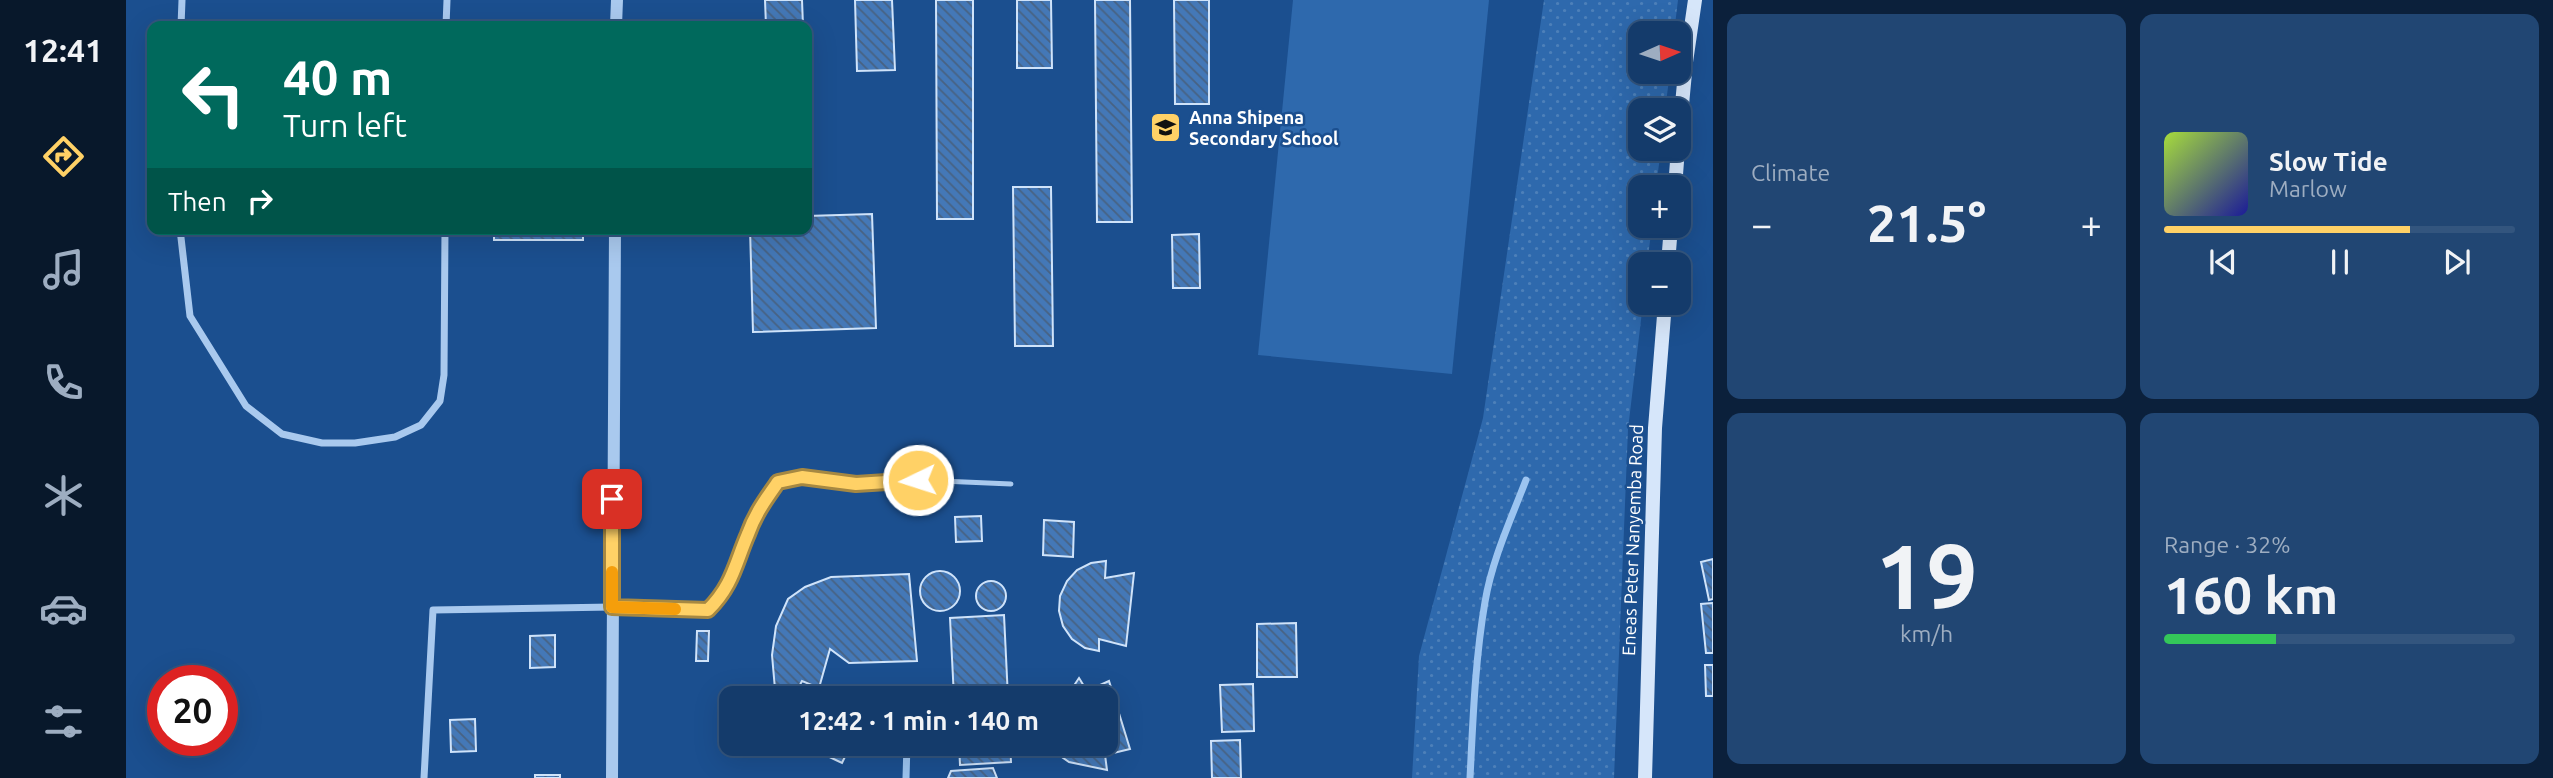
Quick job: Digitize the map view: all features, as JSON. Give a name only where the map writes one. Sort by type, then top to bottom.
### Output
[{"type":"main road","points":[[1683,98],[1695,0]]},
{"type":"main road","name":"Eneas Peter Nanyemba Road","points":[[1645,778],[1655,428],[1664,315]]},
{"type":"street","points":[[181,0],[181,21]]},
{"type":"street","points":[[446,21],[447,0]]},
{"type":"street","points":[[616,21],[617,0]]},
{"type":"street","points":[[181,235],[190,316],[246,406],[282,434],[322,443],[355,443],[395,437],[421,425],[440,401],[444,375],[445,235]]},
{"type":"street","points":[[612,778],[615,235]]},
{"type":"street","points":[[424,778],[433,610],[612,607]]},
{"type":"lane","points":[[612,607],[708,610],[727,586],[760,507],[778,482],[802,477],[856,484],[918,480],[1011,484]]},
{"type":"shaded area","points":[[1293,0],[1489,0],[1452,374],[1258,355]]},
{"type":"shaded area","points":[[1544,0],[1678,0],[1675,21],[1628,21],[1628,84],[1668,84],[1667,98],[1628,98],[1628,161],[1659,161],[1658,175],[1628,175],[1628,238],[1650,238],[1649,252],[1628,252],[1628,315],[1642,315],[1628,429],[1614,778],[1412,778],[1419,656],[1483,418]]},
{"type":"building","points":[[765,0],[802,0],[803,21],[766,21]]},
{"type":"building","points":[[855,0],[892,0],[895,70],[857,71]]},
{"type":"building","points":[[936,0],[973,0],[973,219],[937,219]]},
{"type":"building","points":[[1017,0],[1051,0],[1052,68],[1017,68]]},
{"type":"building","points":[[1095,0],[1130,0],[1132,222],[1097,222]]},
{"type":"building","points":[[1174,0],[1209,0],[1209,104],[1175,104]]},
{"type":"building","points":[[1013,187],[1051,187],[1053,346],[1015,346]]},
{"type":"building","points":[[872,214],[876,328],[753,332],[750,235],[812,235],[812,216]]},
{"type":"building","points":[[1199,234],[1200,288],[1173,288],[1172,235]]},
{"type":"building","points":[[494,235],[583,235],[583,240],[494,240]]},
{"type":"building","points":[[981,516],[982,541],[956,542],[955,517]]},
{"type":"building","points":[[1044,520],[1074,522],[1073,557],[1043,555]]},
{"type":"building","points":[[1713,559],[1713,599],[1709,600],[1701,562]]},
{"type":"building","points":[[1106,561],[1105,578],[1134,573],[1126,646],[1099,639],[1099,651],[1085,648],[1072,639],[1063,626],[1059,611],[1060,596],[1067,581],[1077,570],[1091,563]]},
{"type":"building","points":[[940,571],[948,572],[954,577],[959,583],[959,599],[954,605],[948,610],[940,611],[932,610],[926,605],[921,599],[920,591],[921,583],[926,577],[932,572]]},
{"type":"building","points":[[909,574],[917,661],[849,663],[830,649],[820,686],[802,681],[799,686],[775,686],[772,655],[776,626],[788,599],[805,587],[831,577]]},
{"type":"building","points":[[991,581],[997,582],[1005,590],[1005,602],[997,610],[991,611],[985,610],[977,602],[976,596],[977,590],[985,582]]},
{"type":"building","points":[[1713,603],[1713,653],[1706,653],[1701,604]]},
{"type":"building","points":[[1004,615],[1007,686],[953,686],[950,618]]},
{"type":"building","points":[[1296,623],[1297,677],[1257,677],[1257,624]]},
{"type":"building","points":[[697,631],[709,631],[708,661],[696,661]]},
{"type":"building","points":[[555,635],[555,667],[530,668],[530,636]]},
{"type":"building","points":[[1705,665],[1713,665],[1713,696],[1706,696]]},
{"type":"building","points":[[1079,678],[1084,686],[1074,686]]},
{"type":"building","points":[[1109,681],[1111,686],[1098,686]]},
{"type":"building","points":[[1253,684],[1254,731],[1222,732],[1220,685]]},
{"type":"building","points":[[1118,710],[1130,749],[1118,752]]},
{"type":"building","points":[[475,719],[476,751],[451,752],[450,720]]},
{"type":"building","points":[[1240,740],[1241,778],[1212,778],[1211,741]]},
{"type":"building","points":[[827,756],[845,756],[842,763]]},
{"type":"building","points":[[960,756],[1011,756],[1011,762],[960,765]]},
{"type":"building","points":[[1060,756],[1105,756],[1107,770],[1069,762]]},
{"type":"building","points":[[993,768],[997,778],[948,778],[951,771]]},
{"type":"building","points":[[535,775],[560,775],[560,778],[535,778]]},
{"type":"waterway","points":[[1470,778],[1477,668],[1488,586],[1526,480]]},
{"type":"waterway","points":[[906,778],[907,756]]},
{"type":"slow traffic","points":[[612,572],[612,607],[675,609]]},
{"type":"place","name":"Anna Shipena Secondary School","points":[[1166,128]]},
{"type":"route","points":[[612,499],[612,607],[708,610],[727,586],[760,507],[778,482],[802,477],[856,484],[918,480]]}]
